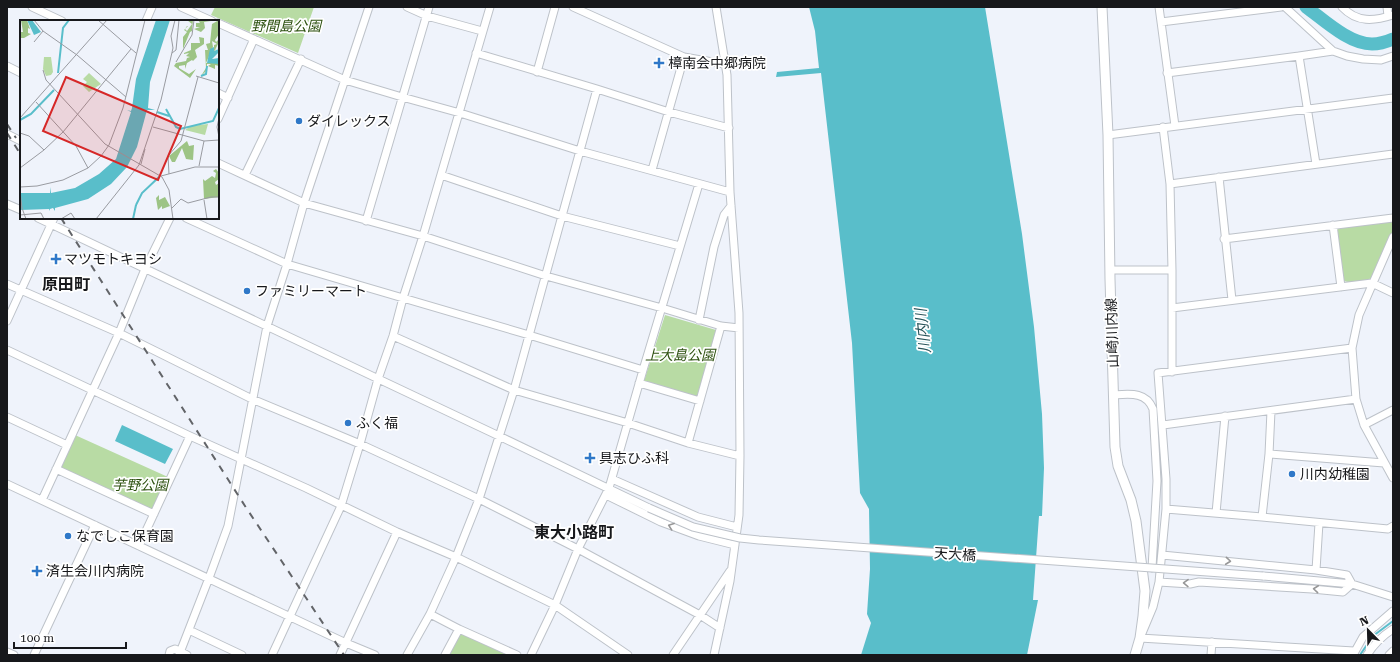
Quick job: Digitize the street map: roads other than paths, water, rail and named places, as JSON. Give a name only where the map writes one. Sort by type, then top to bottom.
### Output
[{"type":"main road","name":"山崎川内線","points":[[1102,7],[1108,135],[1110,270],[1116,458],[1120,473],[1131,500],[1136,520],[1144,591],[1140,638],[1135,655]]},
{"type":"street","points":[[32,7],[60,20]]},
{"type":"street","points":[[146,20],[152,7]]},
{"type":"street","points":[[181,7],[210,20]]},
{"type":"street","points":[[169,655],[170,652],[175,649],[182,654],[189,630],[228,526],[267,326],[287,264],[304,203],[369,7]]},
{"type":"street","points":[[407,7],[426,16],[482,31]]},
{"type":"street","points":[[366,221],[429,7]]},
{"type":"street","points":[[272,655],[341,506],[378,379],[393,336],[403,298],[460,113],[490,7]]},
{"type":"street","points":[[537,72],[555,7]]},
{"type":"street","points":[[572,7],[684,57],[724,64]]},
{"type":"street","points":[[714,655],[732,569],[739,515],[740,456],[739,328],[730,192],[727,74],[724,64],[716,7]]},
{"type":"street","points":[[1159,7],[1175,126]]},
{"type":"street","points":[[1161,22],[1281,7]]},
{"type":"street","points":[[1285,7],[1333,51],[1347,56],[1363,59],[1381,60],[1393,56]]},
{"type":"street","points":[[1342,7],[1352,16],[1368,20],[1377,20],[1391,16],[1387,7]]},
{"type":"street","points":[[219,23],[345,80],[460,113],[580,151],[730,192]]},
{"type":"street","points":[[219,117],[254,39]]},
{"type":"street","points":[[1167,73],[1333,51]]},
{"type":"street","points":[[476,53],[669,112],[729,128]]},
{"type":"street","points":[[1299,56],[1316,164]]},
{"type":"street","points":[[652,170],[684,57]]},
{"type":"street","points":[[245,175],[301,59]]},
{"type":"street","points":[[7,66],[20,72]]},
{"type":"street","points":[[407,655],[430,614],[456,557],[479,499],[514,390],[597,89]]},
{"type":"street","points":[[219,94],[228,98]]},
{"type":"street","points":[[1108,135],[1393,98]]},
{"type":"street","points":[[1163,127],[1170,184],[1172,372]]},
{"type":"street","points":[[7,134],[20,140]]},
{"type":"street","points":[[1170,184],[1393,154]]},
{"type":"street","points":[[219,163],[304,203],[423,236],[546,276],[662,308],[699,320],[721,326],[739,328]]},
{"type":"street","points":[[441,175],[562,216],[680,246]]},
{"type":"street","points":[[1218,177],[1232,300]]},
{"type":"street","points":[[531,655],[555,605],[578,549],[609,488],[699,184]]},
{"type":"street","points":[[7,204],[20,210]]},
{"type":"street","points":[[699,320],[714,247],[724,215],[731,206]]},
{"type":"street","points":[[1224,239],[1393,218]]},
{"type":"street","name":"天大橋","points":[[43,219],[53,221],[145,269],[500,436],[649,508],[693,527],[740,538],[759,540],[1263,576],[1352,584]]},
{"type":"street","points":[[42,500],[119,332],[145,269],[170,219]]},
{"type":"street","points":[[188,219],[287,264],[643,370]]},
{"type":"street","points":[[7,320],[53,221]]},
{"type":"street","points":[[1333,225],[1341,286]]},
{"type":"street","points":[[1393,237],[1359,315],[1352,348],[1356,399],[1364,425],[1393,478]]},
{"type":"street","points":[[1110,270],[1172,270]]},
{"type":"street","points":[[1172,308],[1372,283],[1393,293]]},
{"type":"street","points":[[7,284],[119,332],[252,399],[360,444],[479,499],[578,549],[700,615],[720,628]]},
{"type":"street","points":[[688,443],[721,326]]},
{"type":"street","points":[[393,336],[514,390],[628,423],[688,443],[740,456]]},
{"type":"street","points":[[1352,348],[1158,373],[1163,425],[1166,509],[1159,582],[1153,607],[1140,638],[1353,653],[1363,637],[1393,611]]},
{"type":"street","points":[[7,350],[190,436],[306,488],[397,532],[456,557],[555,605],[628,655]]},
{"type":"street","points":[[639,383],[700,401]]},
{"type":"street","points":[[1114,395],[1138,395],[1144,397],[1151,404],[1154,415],[1157,481],[1152,568]]},
{"type":"street","points":[[1163,425],[1356,399]]},
{"type":"street","points":[[1364,425],[1393,410]]},
{"type":"street","points":[[1262,517],[1269,454],[1271,411]]},
{"type":"street","points":[[1216,513],[1225,416]]},
{"type":"street","points":[[7,417],[67,445]]},
{"type":"street","points":[[139,546],[190,436]]},
{"type":"street","points":[[1269,454],[1384,463]]},
{"type":"street","points":[[56,469],[154,514]]},
{"type":"street","points":[[612,479],[698,517],[737,527]]},
{"type":"street","points":[[7,484],[346,643],[375,655]]},
{"type":"street","points":[[606,495],[661,522],[699,536],[735,545]]},
{"type":"street","points":[[1166,509],[1388,529],[1393,526]]},
{"type":"street","points":[[1316,570],[1319,523]]},
{"type":"street","points":[[34,655],[95,525]]},
{"type":"street","points":[[340,655],[397,532]]},
{"type":"street","points":[[1162,555],[1316,570],[1348,575],[1352,584],[1393,597]]},
{"type":"street","points":[[673,655],[732,569]]},
{"type":"street","points":[[1159,582],[1190,584],[1199,582],[1289,587],[1343,592],[1352,584]]},
{"type":"street","points":[[430,614],[459,629],[517,655]]},
{"type":"street","points":[[445,655],[459,629]]},
{"type":"street","points":[[1367,655],[1385,634],[1393,629]]},
{"type":"street","points":[[189,630],[242,655]]},
{"type":"street","points":[[1211,655],[1212,642]]},
{"type":"street","points":[[1389,655],[1393,651]]},
{"type":"street","points":[[7,652],[14,655]]},
{"type":"water","name":"川内川","points":[[809,7],[985,7],[1022,234],[1034,327],[1042,414],[1044,468],[1042,516],[1039,516],[1033,600],[1038,600],[1027,655],[861,655],[871,623],[867,614],[870,569],[869,509],[860,493],[852,343],[821,73],[776,77],[777,72],[819,68],[815,31]]},
{"type":"water","points":[[122,425],[173,449],[165,464],[115,441]]},
{"type":"waterway","points":[[1306,7],[1346,36],[1363,43],[1377,44],[1393,39]]},
{"type":"waterway","points":[[1360,655],[1373,636],[1393,621]]},
{"type":"railway","points":[[7,124],[16,138]]},
{"type":"railway","points":[[7,133],[20,153]]},
{"type":"railway","points":[[62,219],[245,506],[344,655]]},
{"type":"place","name":"樟南会中郷病院","points":[[659,63]]},
{"type":"place","name":"ダイレックス","points":[[299,121]]},
{"type":"place","name":"マツモトキヨシ","points":[[56,259]]},
{"type":"place","name":"ファミリーマート","points":[[247,291]]},
{"type":"place","name":"ふく福","points":[[348,423]]},
{"type":"place","name":"具志ひふ科","points":[[590,458]]},
{"type":"place","name":"川内幼稚園","points":[[1292,474]]},
{"type":"place","name":"なでしこ保育園","points":[[68,536]]},
{"type":"place","name":"済生会川内病院","points":[[37,571]]},
{"type":"district","name":"原田町","points":[[66,284]]},
{"type":"district","name":"東大小路町","points":[[574,532]]},
{"type":"park label","name":"野間島公園","points":[[286,26]]},
{"type":"park label","name":"上大島公園","points":[[680,355]]},
{"type":"park label","name":"芋野公園","points":[[140,485]]}]
